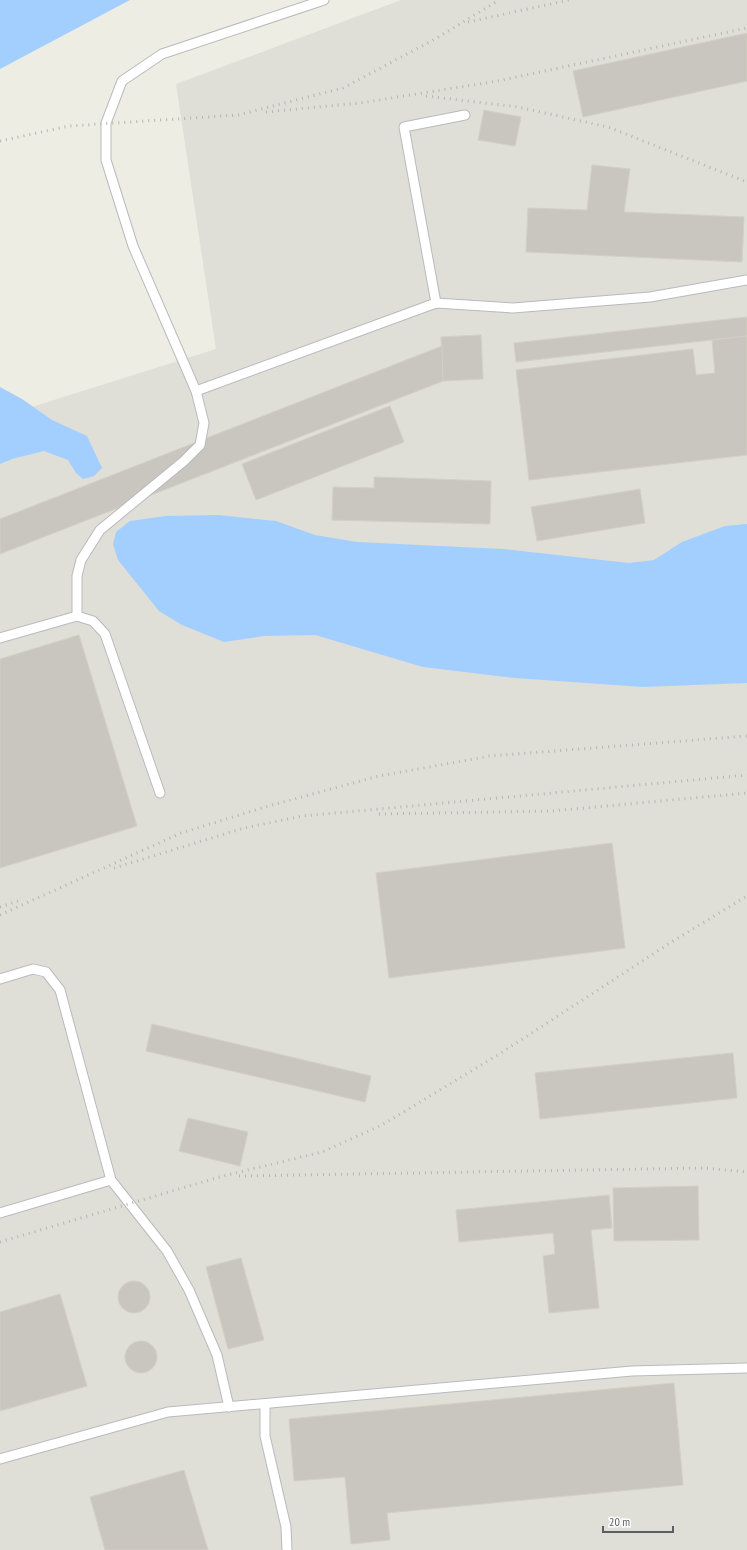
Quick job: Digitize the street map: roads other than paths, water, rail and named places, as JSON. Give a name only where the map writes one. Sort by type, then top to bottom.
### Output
[{"type":"lane","points":[[77,616],[77,576],[81,560],[100,530],[184,461],[200,445],[204,423],[196,391],[133,246],[106,160],[106,123],[122,81],[162,54],[324,0]]},
{"type":"lane","points":[[436,303],[404,127],[465,116]]},
{"type":"lane","points":[[196,391],[436,303],[513,308],[650,297],[747,280]]},
{"type":"lane","points":[[0,638],[77,616],[93,621],[105,634],[160,793]]},
{"type":"lane","points":[[0,979],[33,969],[46,972],[60,990],[111,1180],[166,1251],[189,1290],[217,1355],[229,1407]]},
{"type":"lane","points":[[0,1213],[111,1180]]},
{"type":"lane","points":[[0,1459],[168,1412],[632,1371],[747,1368]]},
{"type":"lane","points":[[265,1404],[265,1436],[286,1527],[287,1550]]},
{"type":"water","points":[[0,0],[130,0],[0,69]]},
{"type":"water","points":[[0,387],[22,399],[52,420],[87,436],[102,468],[94,476],[83,479],[76,473],[68,460],[44,451],[12,459],[0,464]]},
{"type":"water","points":[[219,515],[276,521],[315,535],[357,542],[503,549],[629,563],[654,560],[682,542],[725,526],[747,524],[747,683],[643,687],[515,678],[423,667],[315,635],[264,636],[224,642],[182,625],[159,611],[118,560],[113,544],[116,532],[130,521],[166,516]]},
{"type":"railway","points":[[0,141],[69,126],[238,115],[343,88],[437,38],[499,0]]},
{"type":"railway","points":[[468,22],[569,0]]},
{"type":"railway","points":[[266,112],[360,103],[498,81],[747,28]]},
{"type":"railway","points":[[426,96],[518,107],[608,127],[747,182]]},
{"type":"railway","points":[[0,915],[181,833],[265,807],[379,776],[490,756],[747,736]]},
{"type":"railway","points":[[114,868],[244,828],[303,816],[747,775]]},
{"type":"railway","points":[[379,814],[552,811],[747,793]]},
{"type":"railway","points":[[0,1242],[223,1176],[322,1152],[382,1125],[501,1053],[670,943],[747,896]]},
{"type":"railway","points":[[0,907],[18,901]]},
{"type":"railway","points":[[239,1176],[704,1168],[747,1172]]}]
